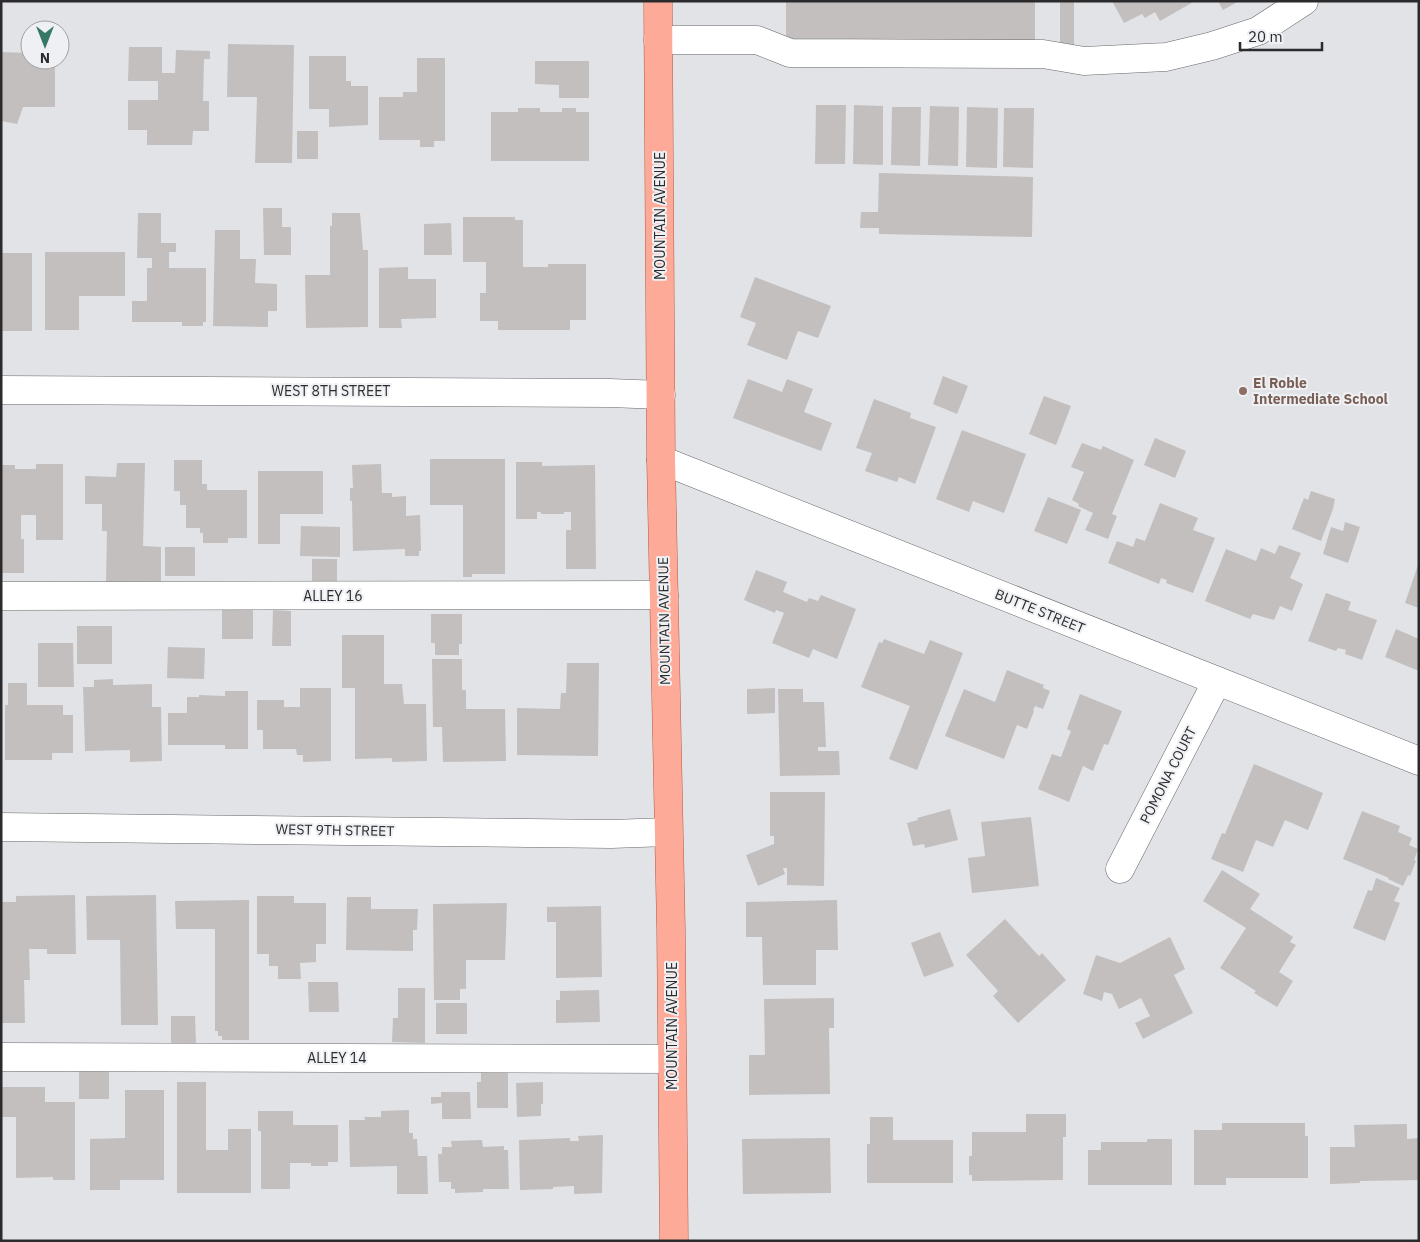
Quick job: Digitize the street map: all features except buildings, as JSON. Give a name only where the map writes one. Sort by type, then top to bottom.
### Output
[{"type":"main road","name":"MOUNTAIN AVENUE","points":[[658,1],[661,460],[674,1241]]},
{"type":"street","points":[[658,40],[757,40],[790,53],[1043,54],[1084,61],[1166,57],[1212,46],[1258,31],[1304,1]]},
{"type":"street","name":"WEST 8TH STREET","points":[[1,390],[610,393],[661,395]]},
{"type":"street","name":"BUTTE STREET","points":[[661,460],[1419,761]]},
{"type":"street","name":"ALLEY 16","points":[[1,596],[664,595]]},
{"type":"street","name":"POMONA COURT","points":[[1120,869],[1217,681]]},
{"type":"street","name":"WEST 9TH STREET","points":[[1,827],[611,834],[668,832]]},
{"type":"street","name":"ALLEY 14","points":[[1,1057],[672,1059]]},
{"type":"place","name":"El Roble Intermediate School","points":[[1243,391]]}]
